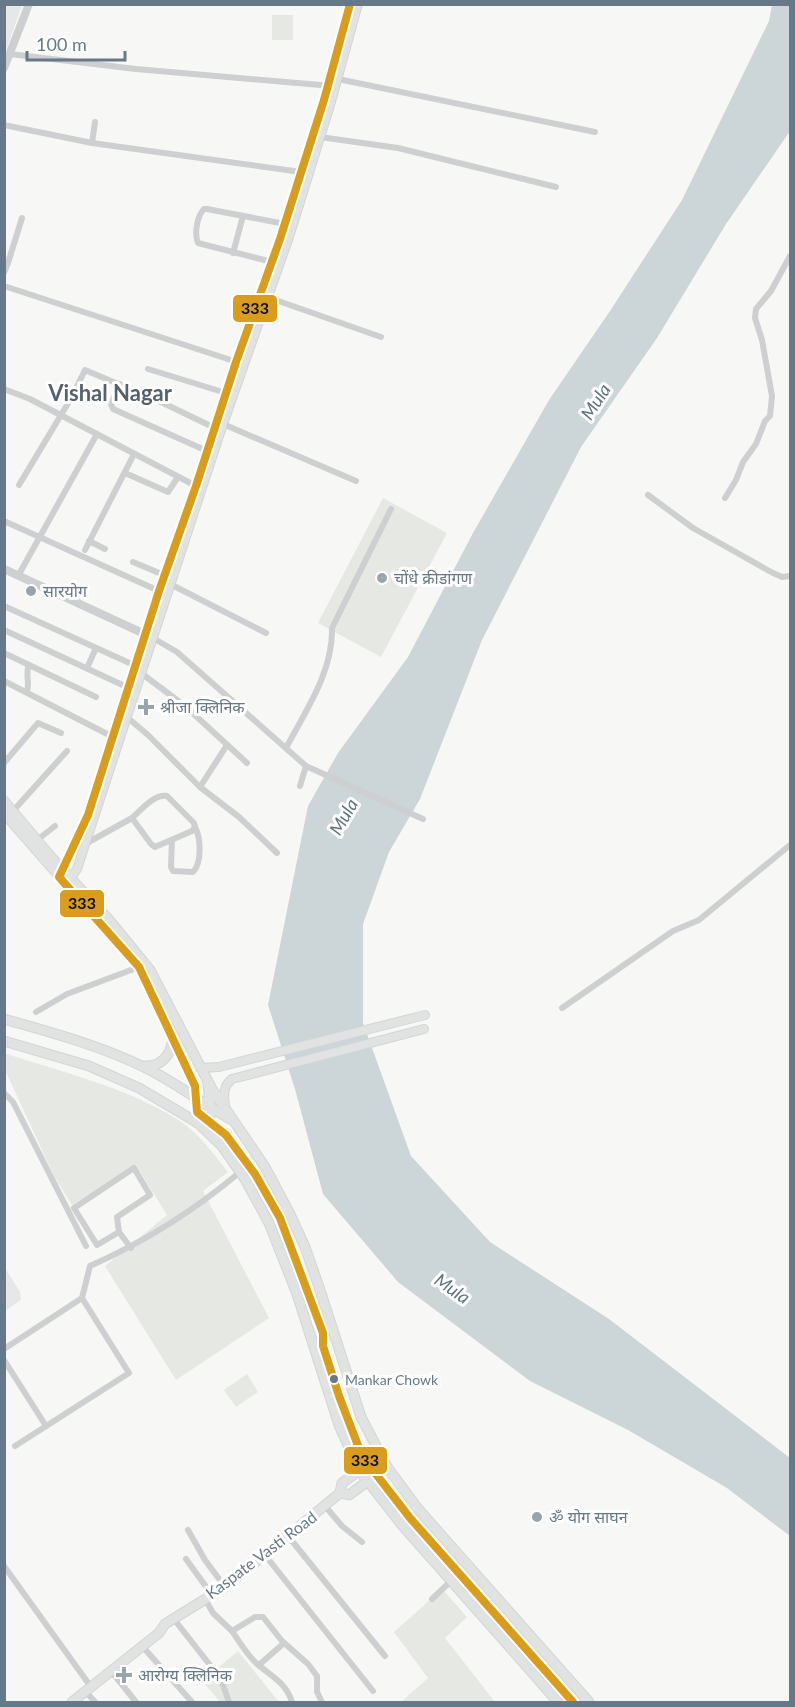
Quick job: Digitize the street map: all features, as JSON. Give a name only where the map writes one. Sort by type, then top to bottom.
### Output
[{"type":"main road","points":[[65,876],[77,869],[128,718],[164,575],[207,451],[219,426],[226,393],[288,241],[320,137],[350,4]]},
{"type":"main road","points":[[149,636],[170,584],[239,363],[358,4]]},
{"type":"main road","points":[[65,876],[88,815],[129,688],[139,670]]},
{"type":"main road","points":[[4,801],[9,812],[150,970],[208,1081],[265,1167],[290,1214],[319,1287],[361,1417],[387,1467],[419,1510],[589,1702]]},
{"type":"main road","points":[[9,812],[37,840],[139,967],[195,1086],[198,1123]]},
{"type":"main road","points":[[201,1068],[219,1067],[425,1015]]},
{"type":"main road","points":[[4,1019],[96,1046],[142,1066],[232,1120]]},
{"type":"main road","points":[[225,1108],[223,1092],[226,1083],[232,1079],[424,1029]]},
{"type":"main road","points":[[142,1066],[156,1065],[164,1060],[173,1039]]},
{"type":"main road","points":[[4,1041],[89,1066],[139,1088],[198,1123],[222,1146],[264,1213],[283,1256],[337,1418],[359,1470],[402,1525],[558,1702]]},
{"type":"main road","points":[[207,1131],[211,1121],[208,1081]]},
{"type":"main road","name":"Kaspate Vasti Road","points":[[72,1702],[159,1633],[165,1624],[225,1587],[340,1493],[342,1483],[380,1456]]},
{"type":"main road","points":[[340,1493],[349,1495],[387,1467]]},
{"type":"street","points":[[4,68],[28,4]]},
{"type":"street","points":[[10,54],[136,69],[333,84],[595,132]]},
{"type":"street","points":[[92,143],[95,122]]},
{"type":"street","points":[[4,125],[92,143],[301,172]]},
{"type":"street","points":[[320,137],[398,148],[556,187]]},
{"type":"street","points":[[272,262],[198,243],[195,236],[200,214],[207,209],[285,224]]},
{"type":"street","points":[[233,253],[243,216]]},
{"type":"street","points":[[4,273],[22,218]]},
{"type":"street","points":[[725,498],[770,416],[772,396],[762,340],[755,318],[756,309],[771,291],[790,256]]},
{"type":"street","points":[[4,286],[239,363]]},
{"type":"street","points":[[267,297],[381,337]]},
{"type":"street","points":[[148,369],[226,393]]},
{"type":"street","points":[[19,485],[85,370],[356,481]]},
{"type":"street","points":[[120,384],[111,404],[113,409],[207,451]]},
{"type":"street","points":[[4,389],[61,414],[196,486]]},
{"type":"street","points":[[18,576],[97,434]]},
{"type":"street","points":[[85,550],[134,454]]},
{"type":"street","points":[[125,473],[168,492],[178,477]]},
{"type":"street","points":[[648,495],[693,528],[771,572],[782,577],[790,576]]},
{"type":"street","points":[[286,748],[315,695],[329,662],[333,644],[332,628],[391,509]]},
{"type":"street","points":[[4,521],[159,591]]},
{"type":"street","points":[[89,541],[105,549]]},
{"type":"street","points":[[133,562],[164,575]]},
{"type":"street","points":[[4,569],[149,636],[177,652],[306,766],[423,819]]},
{"type":"street","points":[[170,584],[266,633]]},
{"type":"street","points":[[4,606],[139,670],[185,706],[247,763]]},
{"type":"street","points":[[4,630],[129,688]]},
{"type":"street","points":[[87,668],[96,648]]},
{"type":"street","points":[[4,653],[96,697]]},
{"type":"street","points":[[27,691],[29,665]]},
{"type":"street","points":[[4,681],[113,737]]},
{"type":"street","points":[[128,718],[200,787],[239,817],[277,853]]},
{"type":"street","points":[[4,763],[38,723],[61,733]]},
{"type":"street","points":[[200,787],[227,745]]},
{"type":"street","points":[[9,812],[67,751]]},
{"type":"street","points":[[300,786],[306,766]]},
{"type":"street","points":[[85,844],[132,818],[162,795],[167,796],[194,823],[199,834],[197,868],[194,872],[173,870],[171,867],[172,840]]},
{"type":"street","points":[[132,818],[155,847],[192,831],[195,827]]},
{"type":"street","points":[[37,840],[55,826]]},
{"type":"street","points":[[562,1008],[673,931],[699,920],[790,845]]},
{"type":"street","points":[[36,1012],[67,994],[139,967]]},
{"type":"street","points":[[4,1094],[13,1102],[86,1246]]},
{"type":"street","points":[[119,1232],[97,1245],[74,1208],[134,1168],[150,1195],[117,1217],[119,1232],[131,1248]]},
{"type":"street","points":[[4,1349],[82,1298],[90,1266],[131,1248],[165,1227],[240,1172]]},
{"type":"street","points":[[15,1446],[129,1373],[82,1298]]},
{"type":"street","points":[[4,1360],[46,1426]]},
{"type":"street","points":[[325,1506],[342,1526],[362,1542]]},
{"type":"street","points":[[189,1530],[205,1560],[225,1587]]},
{"type":"street","points":[[288,1536],[385,1656]]},
{"type":"street","points":[[264,1555],[373,1690]]},
{"type":"street","points":[[186,1558],[209,1597],[214,1614],[232,1631],[251,1658],[286,1688],[292,1702]]},
{"type":"street","points":[[4,1566],[95,1702]]},
{"type":"street","points":[[432,1599],[452,1580]]},
{"type":"street","points":[[232,1631],[259,1616],[267,1622],[284,1643],[309,1664],[316,1676],[317,1692],[322,1702]]},
{"type":"street","points":[[173,1618],[221,1679],[229,1702]]},
{"type":"street","points":[[259,1665],[284,1643]]},
{"type":"street","points":[[142,1646],[192,1702]]},
{"type":"street","points":[[111,1671],[136,1702]]},
{"type":"shaded area","points":[[4,5],[22,5],[5,53]]},
{"type":"shaded area","points":[[272,15],[293,15],[293,40],[272,40]]},
{"type":"shaded area","name":"चोंधे क्रीडांगण","points":[[383,498],[447,533],[381,657],[318,623]]},
{"type":"shaded area","points":[[4,1053],[115,1089],[177,1119],[198,1136],[228,1172],[203,1191],[269,1318],[176,1380],[105,1266],[167,1215],[136,1165],[72,1205],[54,1176],[5,1070]]},
{"type":"shaded area","points":[[4,1266],[20,1292],[21,1300],[5,1311]]},
{"type":"shaded area","points":[[247,1374],[258,1392],[236,1407],[224,1390]]},
{"type":"shaded area","points":[[442,1589],[467,1617],[445,1638],[495,1702],[401,1702],[428,1678],[394,1632]]},
{"type":"shaded area","points":[[238,1651],[279,1702],[220,1702],[202,1681]]},
{"type":"water","name":"Mula","points":[[772,5],[790,5],[790,131],[726,224],[657,338],[581,447],[482,640],[420,799],[389,852],[363,924],[363,1023],[411,1156],[490,1242],[609,1319],[790,1458],[790,1536],[727,1488],[628,1430],[530,1381],[398,1282],[323,1194],[295,1089],[268,1005],[308,806],[338,753],[408,657],[473,533],[549,400],[682,200],[769,21]]},
{"type":"transit line","name":"333","points":[[350,4],[324,100],[280,239],[159,591],[88,815],[59,877],[139,967],[195,1086],[197,1112],[226,1135],[255,1174],[280,1218],[323,1333],[323,1346],[362,1456],[410,1518],[573,1702]]},
{"type":"place","name":"चोंधे क्रीडांगण","points":[[382,578]]},
{"type":"place","name":"सारयोग","points":[[31,591]]},
{"type":"place","name":"श्रीजा क्लिनिक","points":[[146,707]]},
{"type":"place","name":"Mankar Chowk","points":[[334,1379]]},
{"type":"place","name":"ॐ योग साघन","points":[[537,1517]]},
{"type":"place","name":"आरोग्य क्लिनिक","points":[[124,1675]]},
{"type":"district","name":"Vishal Nagar","points":[[110,393]]}]
